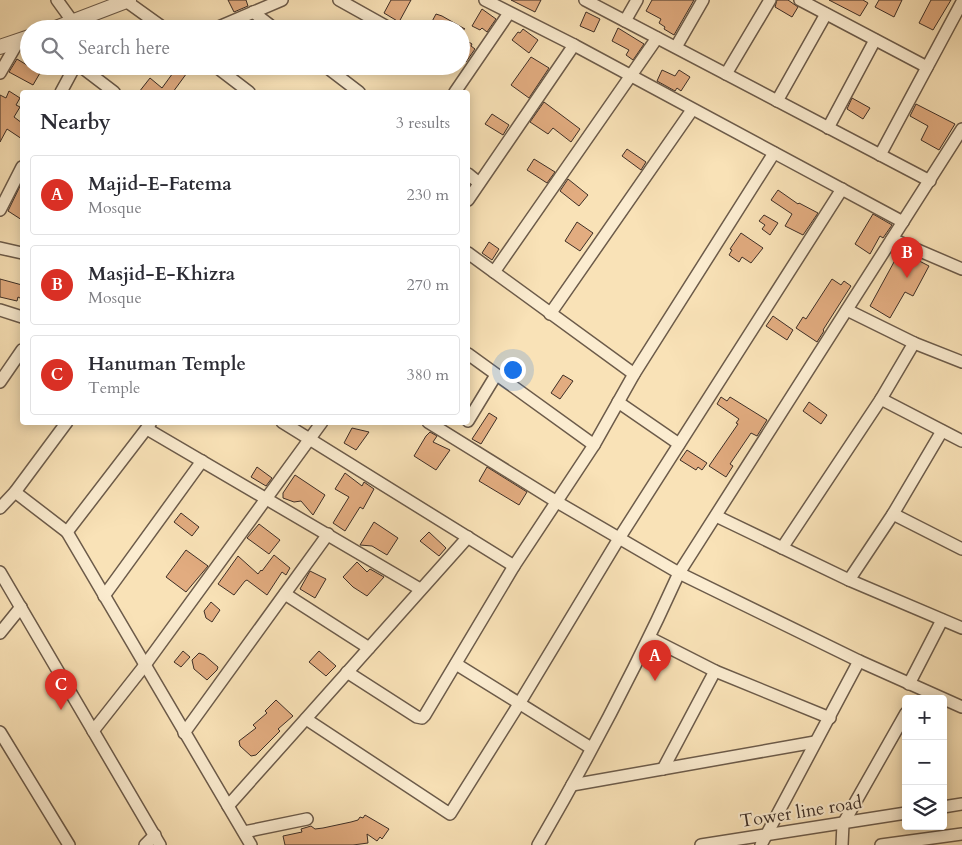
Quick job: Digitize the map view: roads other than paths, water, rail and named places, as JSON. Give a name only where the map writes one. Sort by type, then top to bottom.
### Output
[{"type":"street","points":[[57,0],[72,20]]},
{"type":"street","points":[[235,20],[282,0]]},
{"type":"street","points":[[339,0],[375,20]]},
{"type":"street","points":[[485,0],[574,45],[630,77],[903,222]]},
{"type":"street","points":[[585,0],[930,181]]},
{"type":"street","points":[[625,20],[637,0]]},
{"type":"street","points":[[676,47],[703,0]]},
{"type":"street","points":[[726,74],[770,0]]},
{"type":"street","points":[[800,0],[927,67]]},
{"type":"street","points":[[86,20],[122,1],[151,20]]},
{"type":"street","points":[[880,155],[962,2]]},
{"type":"street","points":[[253,12],[263,20]]},
{"type":"street","points":[[470,71],[510,13]]},
{"type":"street","points":[[777,101],[826,14]]},
{"type":"street","points":[[494,272],[657,38]]},
{"type":"street","points":[[0,47],[20,40]]},
{"type":"street","points":[[828,128],[876,40]]},
{"type":"street","points":[[0,73],[20,45]]},
{"type":"street","points":[[470,197],[574,45]]},
{"type":"street","points":[[62,90],[70,75]]},
{"type":"street","points":[[92,75],[111,90]]},
{"type":"street","points":[[227,75],[246,90]]},
{"type":"street","points":[[336,75],[355,90]]},
{"type":"street","points":[[456,90],[467,75]]},
{"type":"street","points":[[550,314],[692,110]]},
{"type":"street","points":[[538,845],[650,638],[679,574],[962,129]]},
{"type":"street","points":[[347,672],[417,717],[422,718],[425,716],[514,566],[594,445],[634,374],[774,153]]},
{"type":"street","points":[[0,210],[20,171]]},
{"type":"street","points":[[470,176],[479,183]]},
{"type":"street","points":[[306,719],[450,814],[618,540],[842,188]]},
{"type":"street","points":[[892,239],[962,269]]},
{"type":"street","points":[[0,248],[20,253]]},
{"type":"street","points":[[470,254],[634,374]]},
{"type":"street","points":[[0,310],[20,316]]},
{"type":"street","points":[[846,310],[914,343],[962,362]]},
{"type":"street","points":[[782,548],[881,399],[914,343]]},
{"type":"street","points":[[0,382],[20,353]]},
{"type":"street","points":[[470,356],[594,445]]},
{"type":"street","points":[[470,417],[496,375]]},
{"type":"street","points":[[881,399],[962,441]]},
{"type":"street","points":[[618,402],[679,444]]},
{"type":"street","points":[[0,508],[15,492],[65,425]]},
{"type":"street","points":[[287,425],[514,566]]},
{"type":"street","points":[[93,731],[145,665],[320,425]]},
{"type":"street","points":[[433,425],[618,540],[679,574],[859,661],[914,690],[962,706]]},
{"type":"street","points":[[456,439],[465,425]]},
{"type":"street","points":[[67,532],[149,426],[202,461],[420,589]]},
{"type":"street","points":[[849,580],[893,514],[942,432]]},
{"type":"street","points":[[104,596],[202,461]]},
{"type":"street","points":[[15,492],[67,532],[251,845]]},
{"type":"street","points":[[893,514],[962,549]]},
{"type":"street","points":[[716,516],[849,580],[962,628]]},
{"type":"street","points":[[184,733],[328,534]]},
{"type":"street","points":[[228,806],[468,537]]},
{"type":"street","points":[[0,572],[158,840],[145,845]]},
{"type":"street","points":[[285,594],[369,648]]},
{"type":"street","points":[[0,633],[20,607]]},
{"type":"street","points":[[914,690],[942,620]]},
{"type":"street","points":[[650,638],[715,671],[830,718]]},
{"type":"street","points":[[763,840],[859,661]]},
{"type":"street","points":[[456,664],[591,748]]},
{"type":"street","points":[[663,769],[715,671]]},
{"type":"street","points":[[842,845],[843,824],[902,720]]},
{"type":"street","points":[[0,732],[69,845]]},
{"type":"street","points":[[572,785],[815,742]]},
{"type":"street","points":[[947,806],[962,804]]},
{"type":"street","name":"Tower line road","points":[[700,845],[763,840],[902,814]]},
{"type":"street","points":[[244,832],[307,819]]},
{"type":"street","points":[[881,845],[962,834]]},
{"type":"place","name":"Masjid-E-Khizra","points":[[907,278]]},
{"type":"place","name":"Majid-E-Fatema","points":[[655,681]]},
{"type":"place","name":"Hanuman Temple","points":[[61,710]]}]
